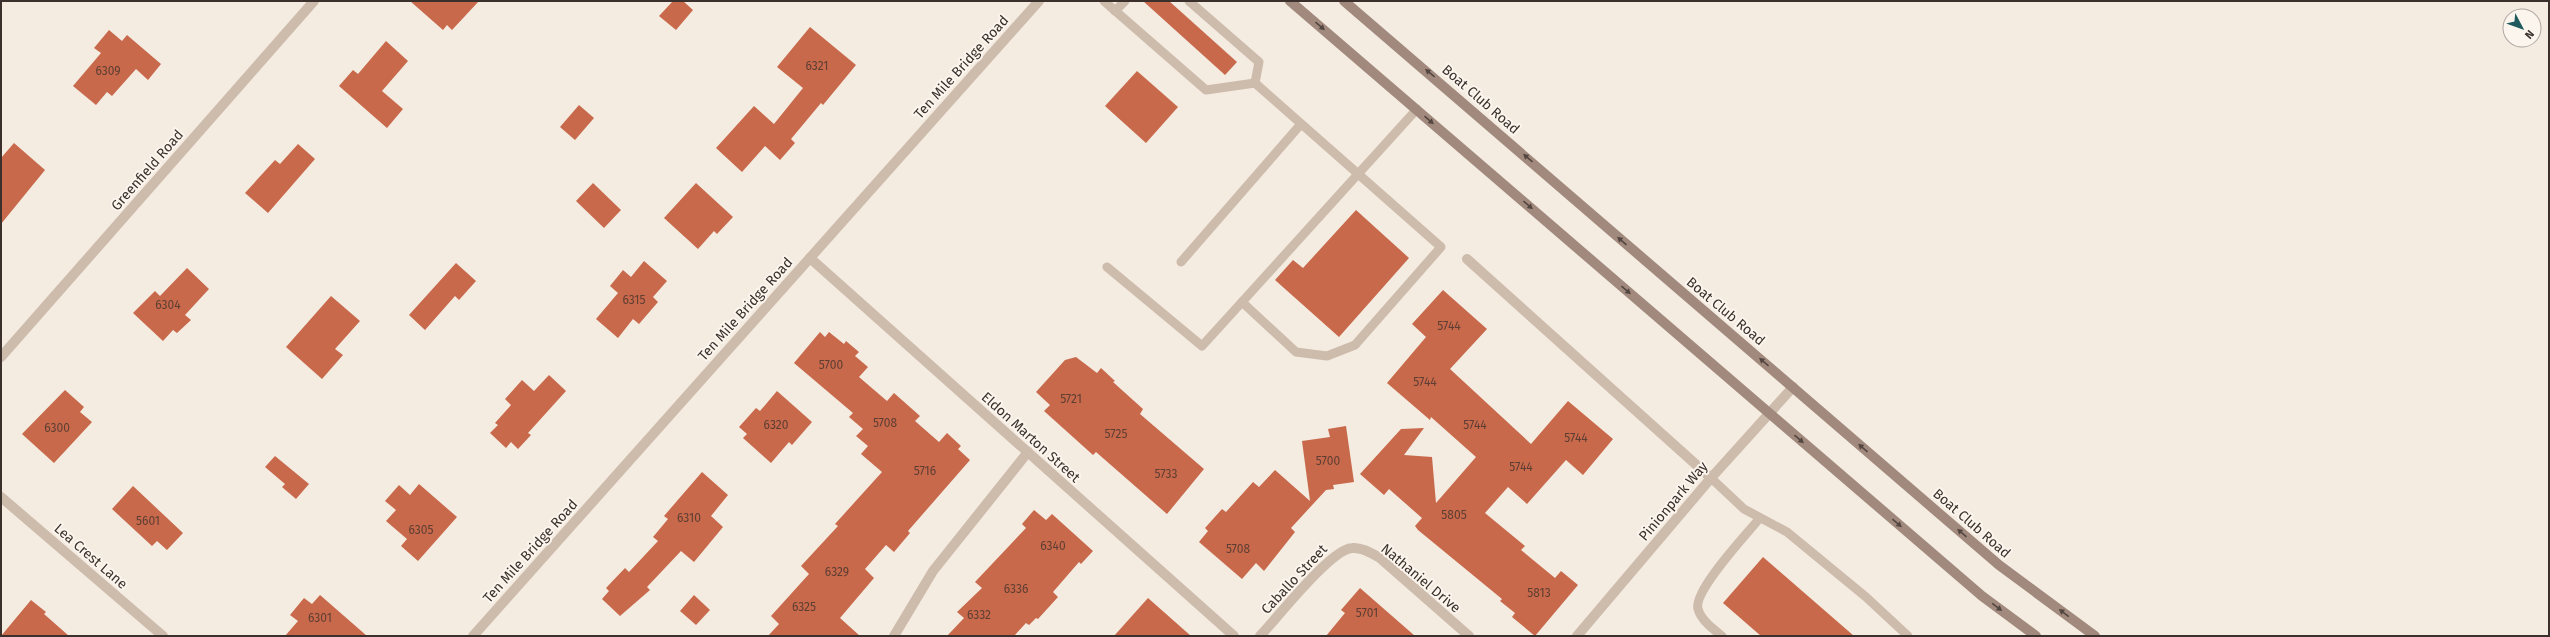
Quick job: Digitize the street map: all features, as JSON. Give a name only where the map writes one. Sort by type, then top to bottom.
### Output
[{"type":"main road","points":[[1290,1],[1982,596],[2036,636]]},
{"type":"main road","name":"Boat Club Road","points":[[1344,1],[1999,565],[2095,636]]},
{"type":"street","name":"Greenfield Road","points":[[1,357],[314,1]]},
{"type":"street","name":"Ten Mile Bridge Road","points":[[473,636],[1039,1]]},
{"type":"street","name":"Eldon Marton Street","points":[[810,258],[1234,636]]},
{"type":"street","points":[[1467,259],[1711,478]]},
{"type":"street","name":"Pinionpark Way","points":[[1577,636],[1711,478],[1793,387]]},
{"type":"street","points":[[894,636],[946,554],[1028,452]]},
{"type":"street","name":"Lea Crest Lane","points":[[1,497],[163,636]]},
{"type":"street","name":"Caballo Street","points":[[1260,636],[1327,562],[1341,550],[1352,547]]},
{"type":"street","name":"Nathaniel Drive","points":[[1352,547],[1364,549],[1380,558],[1468,636]]},
{"type":"lane","points":[[1104,1],[1206,90],[1255,83],[1441,247],[1355,345],[1327,356],[1296,352],[1242,302]]},
{"type":"lane","points":[[1115,11],[1125,1]]},
{"type":"lane","points":[[1189,1],[1259,62],[1255,83]]},
{"type":"lane","points":[[1107,267],[1202,346],[1357,173],[1417,109]]},
{"type":"lane","points":[[1181,262],[1301,124]]},
{"type":"lane","points":[[1711,478],[1744,509],[1758,519],[1787,532],[1866,597],[1908,636]]},
{"type":"lane","points":[[1722,636],[1706,622],[1698,609],[1698,596],[1710,578],[1758,519]]},
{"type":"building","points":[[410,1],[479,1],[452,30],[447,25],[443,30]]},
{"type":"building","points":[[673,1],[683,1],[693,10],[676,30],[659,16]]},
{"type":"building","points":[[1143,1],[1169,1],[1237,62],[1225,75]]},
{"type":"building","points":[[810,27],[856,65],[823,105],[821,103],[791,139],[795,143],[780,160],[765,146],[742,172],[716,148],[754,106],[774,124],[803,88],[777,67]]},
{"type":"building","points":[[109,30],[122,41],[127,35],[161,64],[148,80],[136,69],[112,96],[107,92],[96,105],[73,86],[101,53],[94,48]]},
{"type":"building","points":[[386,41],[408,61],[382,91],[403,109],[387,128],[339,86],[353,70],[358,74]]},
{"type":"building","points":[[1137,71],[1178,107],[1146,143],[1105,106]]},
{"type":"building","points":[[579,105],[594,118],[575,140],[560,127]]},
{"type":"building","points":[[14,143],[45,170],[1,224],[1,158]]},
{"type":"building","points":[[298,144],[315,159],[268,213],[245,193],[275,160],[280,164]]},
{"type":"building","points":[[593,183],[621,210],[604,228],[576,201]]},
{"type":"building","points":[[696,183],[733,217],[717,234],[714,231],[698,249],[664,218]]},
{"type":"building","points":[[1356,210],[1409,258],[1339,337],[1275,280],[1293,260],[1303,268]]},
{"type":"building","points":[[644,261],[667,281],[653,297],[658,302],[639,324],[633,319],[618,338],[596,319],[618,293],[610,286],[623,270],[631,277]]},
{"type":"building","points":[[456,263],[476,281],[459,300],[455,296],[425,330],[409,315]]},
{"type":"building","points":[[187,268],[209,289],[185,315],[191,320],[177,333],[173,330],[163,341],[133,313],[155,291],[160,296]]},
{"type":"building","points":[[1443,290],[1487,329],[1450,369],[1531,444],[1568,401],[1613,439],[1583,475],[1566,460],[1527,504],[1508,487],[1485,513],[1525,546],[1521,550],[1555,578],[1561,571],[1578,585],[1535,636],[1512,617],[1515,613],[1500,601],[1502,599],[1418,530],[1415,526],[1422,518],[1389,489],[1384,495],[1360,474],[1401,429],[1424,428],[1404,455],[1432,457],[1436,503],[1476,457],[1431,417],[1430,420],[1387,383],[1426,337],[1412,324]]},
{"type":"building","points":[[331,296],[360,321],[335,349],[343,355],[322,379],[286,347]]},
{"type":"building","points":[[820,332],[825,337],[829,332],[844,344],[846,341],[859,352],[855,356],[868,367],[859,377],[887,401],[894,393],[920,416],[915,421],[939,442],[947,433],[961,446],[958,449],[970,460],[908,531],[910,533],[894,552],[886,545],[865,569],[874,578],[840,618],[860,636],[768,636],[779,624],[771,616],[809,574],[801,566],[838,526],[835,524],[882,472],[861,454],[868,446],[856,436],[863,429],[849,417],[853,413],[794,363]]},
{"type":"building","points":[[1076,357],[1097,373],[1101,368],[1115,381],[1113,382],[1143,409],[1140,414],[1204,469],[1167,514],[1096,452],[1093,455],[1044,411],[1050,405],[1036,392],[1065,360]]},
{"type":"building","points":[[549,375],[566,391],[528,433],[531,435],[518,449],[511,442],[506,448],[490,433],[498,425],[495,423],[511,405],[505,399],[522,380],[534,391]]},
{"type":"building","points":[[65,390],[84,407],[80,412],[92,422],[54,463],[22,434]]},
{"type":"building","points":[[777,391],[812,422],[792,445],[789,442],[771,463],[743,438],[747,434],[739,427],[756,408],[760,411]]},
{"type":"building","points":[[1346,426],[1354,482],[1333,485],[1334,489],[1326,490],[1291,528],[1295,532],[1264,571],[1256,563],[1242,579],[1199,542],[1208,531],[1205,528],[1222,509],[1226,512],[1253,482],[1259,487],[1275,470],[1310,501],[1302,441],[1330,437],[1328,429]]},
{"type":"building","points":[[275,456],[309,484],[296,499],[282,487],[285,484],[265,467]]},
{"type":"building","points":[[702,472],[728,495],[711,516],[723,527],[694,562],[681,551],[647,587],[650,590],[620,616],[602,599],[609,591],[606,588],[625,568],[629,572],[658,541],[653,537],[668,519],[664,516]]},
{"type":"building","points":[[419,484],[457,517],[418,561],[401,546],[407,539],[386,521],[396,510],[385,501],[399,485],[410,495]]},
{"type":"building","points":[[133,486],[183,533],[167,550],[157,541],[152,546],[112,509]]},
{"type":"building","points":[[1034,510],[1046,520],[1052,514],[1093,551],[1081,564],[1079,562],[1053,592],[1058,597],[1038,619],[1036,618],[1029,625],[1026,623],[1014,636],[947,636],[964,618],[957,612],[982,588],[975,582],[1026,528],[1022,524]]},
{"type":"building","points":[[1763,557],[1854,636],[1761,636],[1723,603]]},
{"type":"building","points":[[1360,588],[1415,636],[1326,636],[1345,613],[1341,610]]},
{"type":"building","points":[[320,595],[367,636],[285,636],[298,621],[290,615],[304,598],[312,604]]},
{"type":"building","points":[[694,595],[710,610],[696,625],[680,611]]},
{"type":"building","points":[[1148,598],[1191,636],[1114,636]]},
{"type":"building","points":[[31,600],[46,612],[44,614],[69,636],[1,636]]}]
